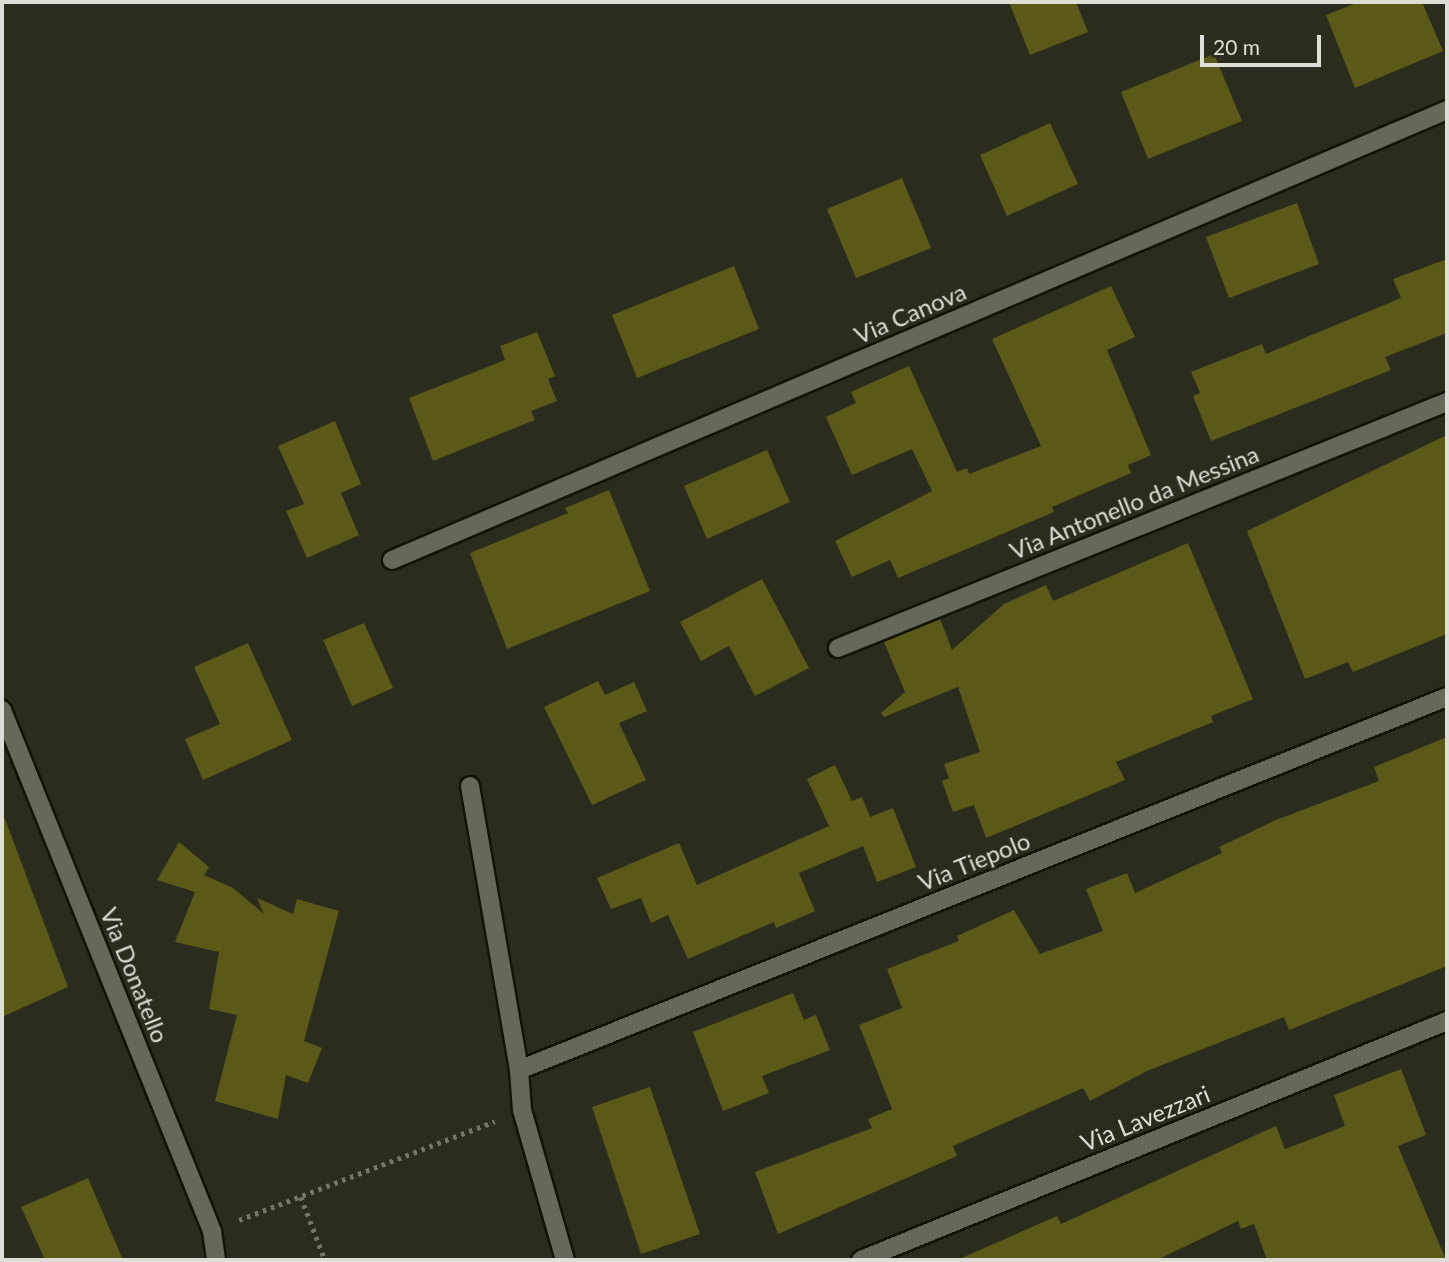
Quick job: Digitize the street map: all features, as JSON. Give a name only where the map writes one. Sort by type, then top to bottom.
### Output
[{"type":"street","name":"Via Canova","points":[[392,560],[1447,110]]},
{"type":"street","name":"Via Antonello da Messina","points":[[838,648],[1447,402]]},
{"type":"street","name":"Via Tiepolo","points":[[519,1070],[1447,697]]},
{"type":"street","name":"Via Donatello","points":[[2,710],[212,1231],[216,1260]]},
{"type":"street","points":[[470,786],[519,1070],[522,1110],[565,1260]]},
{"type":"street","name":"Via Lavezzari","points":[[861,1260],[1447,1021]]},
{"type":"path","points":[[212,1231],[522,1110]]},
{"type":"path","points":[[301,1197],[326,1260]]},
{"type":"building","points":[[1009,2],[1076,2],[1088,32],[1030,55]]},
{"type":"building","points":[[1359,2],[1422,2],[1443,51],[1355,88],[1326,15]]},
{"type":"building","points":[[1214,54],[1242,121],[1148,159],[1121,92]]},
{"type":"building","points":[[1050,123],[1078,184],[1007,216],[980,155]]},
{"type":"building","points":[[902,178],[931,248],[856,278],[827,209]]},
{"type":"building","points":[[1297,203],[1319,264],[1229,298],[1206,237]]},
{"type":"building","points":[[1447,259],[1447,333],[1385,357],[1391,370],[1211,441],[1193,396],[1200,393],[1191,372],[1262,344],[1266,354],[1401,298],[1393,279]]},
{"type":"building","points":[[734,266],[759,329],[637,378],[612,315]]},
{"type":"building","points":[[1111,286],[1135,337],[1107,350],[1151,455],[1128,465],[1131,473],[1052,507],[1054,512],[898,578],[890,560],[852,577],[835,541],[932,491],[912,449],[852,475],[826,417],[856,403],[851,392],[909,366],[957,472],[967,468],[969,474],[1041,446],[992,339]]},
{"type":"building","points":[[537,332],[555,376],[548,379],[557,401],[531,411],[535,420],[433,461],[409,398],[505,360],[500,346]]},
{"type":"building","points":[[335,421],[361,484],[341,493],[359,535],[307,558],[286,511],[304,504],[278,446]]},
{"type":"building","points":[[1447,435],[1447,634],[1353,672],[1348,662],[1305,679],[1247,531]]},
{"type":"building","points":[[767,450],[790,502],[707,539],[684,486]]},
{"type":"building","points":[[609,490],[650,591],[507,649],[470,553],[568,513],[565,508]]},
{"type":"building","points":[[1188,543],[1253,699],[1211,716],[1213,722],[1116,762],[1125,780],[986,838],[974,805],[953,812],[942,781],[949,778],[944,764],[980,752],[958,687],[884,717],[881,713],[905,692],[884,642],[940,619],[952,650],[1004,604],[1046,585],[1053,601]]},
{"type":"building","points":[[762,579],[809,668],[755,696],[729,646],[701,661],[680,622]]},
{"type":"building","points":[[364,623],[393,688],[352,706],[323,640]]},
{"type":"building","points":[[248,643],[292,740],[203,780],[185,739],[220,724],[194,667]]},
{"type":"building","points":[[598,681],[605,695],[634,682],[647,711],[619,723],[646,780],[592,805],[544,707]]},
{"type":"building","points":[[1447,737],[1447,966],[1289,1030],[1284,1017],[1147,1071],[1090,1101],[1083,1088],[953,1146],[957,1156],[778,1234],[755,1172],[872,1128],[868,1119],[892,1109],[859,1025],[902,1008],[887,969],[959,941],[957,936],[1014,910],[1040,954],[1103,931],[1086,889],[1127,873],[1135,893],[1222,853],[1219,847],[1276,820],[1379,781],[1374,767]]},
{"type":"building","points":[[835,765],[852,801],[862,797],[870,817],[893,808],[916,867],[877,882],[863,846],[799,873],[815,911],[776,928],[774,922],[688,959],[668,915],[651,923],[641,898],[611,909],[597,878],[679,843],[697,885],[829,826],[807,779]]},
{"type":"building","points":[[5,819],[68,987],[2,1017],[2,820]]},
{"type":"building","points":[[179,842],[209,867],[204,875],[233,888],[264,914],[257,898],[293,914],[297,899],[339,911],[304,1041],[322,1048],[308,1083],[286,1075],[278,1119],[215,1101],[237,1015],[209,1009],[219,952],[175,942],[195,892],[157,880]]},
{"type":"building","points":[[793,993],[804,1020],[816,1015],[830,1050],[762,1076],[769,1093],[723,1111],[693,1032]]},
{"type":"building","points":[[1401,1069],[1426,1135],[1398,1146],[1446,1260],[1267,1260],[1254,1224],[1241,1229],[1238,1221],[1157,1260],[957,1260],[1057,1216],[1061,1224],[1276,1126],[1285,1149],[1345,1126],[1334,1095]]},
{"type":"building","points":[[650,1087],[700,1234],[641,1254],[592,1107]]},
{"type":"building","points":[[88,1178],[123,1260],[45,1260],[21,1207]]}]
